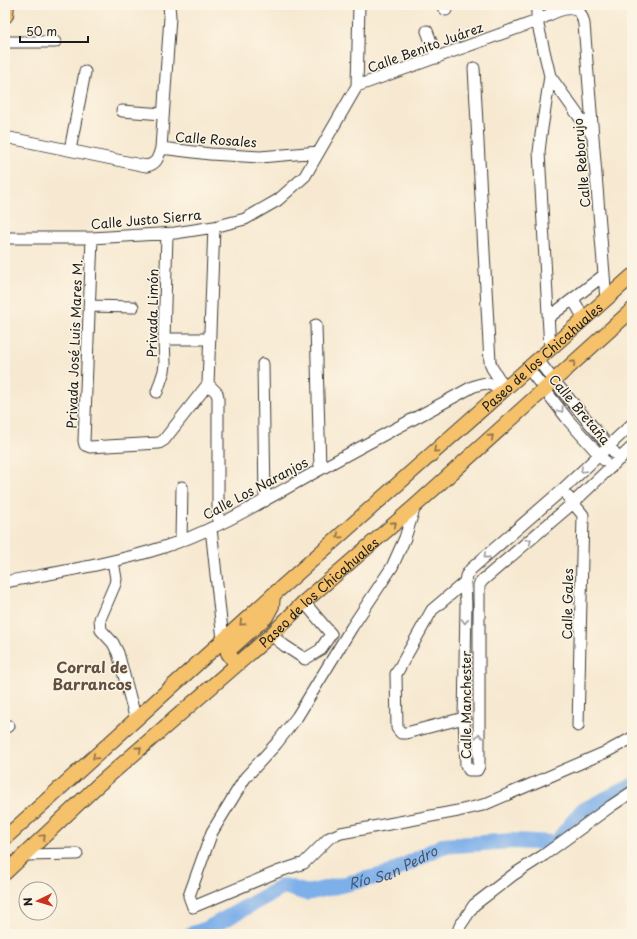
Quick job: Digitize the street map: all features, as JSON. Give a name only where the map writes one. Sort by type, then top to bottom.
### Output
[{"type":"highway","points":[[5,15],[6,5]]},
{"type":"main road","name":"Paseo de los Chicahuales","points":[[5,838],[273,595],[503,389],[632,276]]},
{"type":"main road","name":"Paseo de los Chicahuales","points":[[5,873],[97,786],[271,635],[304,602],[415,506],[632,310]]},
{"type":"main road","points":[[236,664],[228,651],[266,617],[272,606],[273,595]]},
{"type":"street","points":[[161,148],[170,18],[169,5]]},
{"type":"street","name":"Calle Justo Sierra","points":[[5,238],[92,238],[167,234],[214,227],[245,219],[278,200],[305,176],[357,86],[360,5]]},
{"type":"street","points":[[537,5],[537,21],[550,76],[540,135],[539,152],[550,349]]},
{"type":"street","name":"Calle Benito Juárez","points":[[357,86],[537,21],[564,9],[573,8],[580,12],[584,24]]},
{"type":"street","name":"Calle Reborujo","points":[[584,24],[606,300]]},
{"type":"street","points":[[427,31],[437,58]]},
{"type":"street","points":[[5,42],[55,42]]},
{"type":"street","points":[[474,68],[490,362],[503,389]]},
{"type":"street","points":[[70,150],[84,72]]},
{"type":"street","points":[[550,76],[594,136]]},
{"type":"street","points":[[122,110],[163,114]]},
{"type":"street","name":"Calle Rosales","points":[[5,137],[146,166],[152,165],[156,162],[161,148],[210,154],[260,157],[319,152]]},
{"type":"street","points":[[214,227],[208,384],[217,393],[218,398],[214,526],[223,640]]},
{"type":"street","name":"Privada Limón","points":[[157,392],[164,371],[167,234]]},
{"type":"street","name":"Privada José Luis Mares M.","points":[[92,238],[85,445],[90,447],[159,443],[164,440],[208,384]]},
{"type":"street","points":[[548,318],[604,276]]},
{"type":"street","points":[[573,299],[584,319]]},
{"type":"street","points":[[89,306],[133,307]]},
{"type":"street","points":[[316,325],[320,469]]},
{"type":"street","points":[[164,339],[210,339]]},
{"type":"street","points":[[263,364],[265,501]]},
{"type":"street","name":"Calle Bretaña","points":[[533,364],[549,385],[610,446],[620,459]]},
{"type":"street","name":"Calle Los Naranjos","points":[[5,582],[113,561],[162,548],[214,526],[265,501],[320,469],[472,387],[489,383],[503,389]]},
{"type":"street","name":"Calle Bretaña","points":[[549,385],[569,421],[610,468]]},
{"type":"street","points":[[464,718],[406,734],[397,728],[396,674],[432,610],[465,582],[466,576],[471,569],[562,490],[632,424]]},
{"type":"street","points":[[465,582],[479,585],[573,503],[632,446]]},
{"type":"street","points":[[181,540],[182,487]]},
{"type":"street","name":"Calle Gales","points":[[562,490],[583,514],[578,726]]},
{"type":"street","points":[[415,506],[405,538],[392,567],[352,627],[297,717],[276,744],[245,778],[212,832],[188,896],[193,907],[277,872],[304,863],[329,838],[341,833],[483,805],[606,752],[632,738]]},
{"type":"street","points":[[113,561],[116,579],[100,619],[101,630],[113,643],[118,654],[136,720]]},
{"type":"street","name":"Calle Manchester","points":[[465,582],[464,718],[466,765],[469,770],[473,771],[477,770],[479,766],[479,585]]},
{"type":"street","points":[[447,597],[466,605]]},
{"type":"street","points":[[271,635],[305,659],[320,650],[330,634],[304,602]]},
{"type":"street","points":[[457,934],[460,926],[474,905],[513,875],[544,856],[632,792]]},
{"type":"street","points":[[25,855],[77,854]]},
{"type":"waterway","name":"Río San Pedro","points":[[192,934],[207,929],[284,886],[307,893],[388,874],[442,846],[512,841],[556,843],[582,811],[632,786]]},
{"type":"district","name":"Corral de Barrancos","points":[[92,674]]}]
